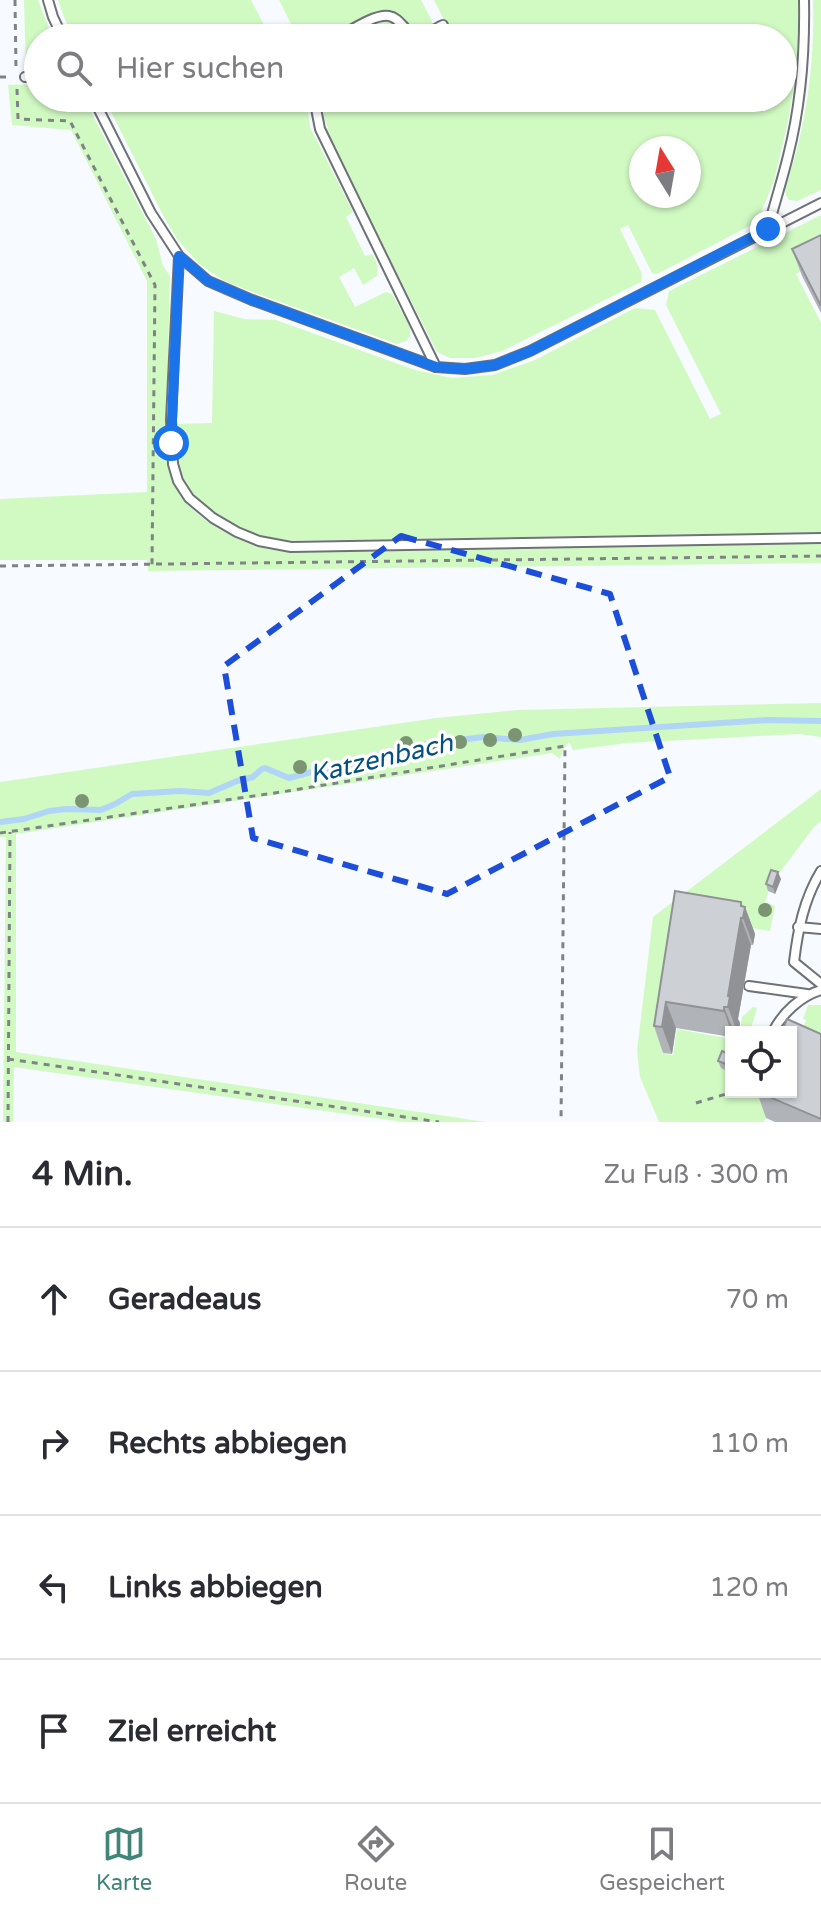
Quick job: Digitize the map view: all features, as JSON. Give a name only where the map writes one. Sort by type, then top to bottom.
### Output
[{"type":"lane","points":[[48,0],[56,24]]},
{"type":"lane","points":[[797,111],[805,33],[804,0]]},
{"type":"lane","points":[[362,24],[377,16],[388,16],[401,24]]},
{"type":"lane","points":[[100,112],[151,213],[179,256],[208,281],[436,367],[465,369],[495,365],[530,351],[821,203]]},
{"type":"lane","points":[[317,112],[320,129],[436,367]]},
{"type":"lane","points":[[768,229],[797,112]]},
{"type":"lane","points":[[179,256],[171,420],[173,464],[178,481],[189,498],[213,518],[237,532],[259,541],[291,547],[821,538]]},
{"type":"lane","points":[[821,871],[811,888],[798,927],[794,962],[821,984]]},
{"type":"lane","points":[[798,927],[821,929]]},
{"type":"lane","points":[[749,986],[807,994],[821,990]]},
{"type":"lane","points":[[776,1026],[807,994]]},
{"type":"path","points":[[15,0],[18,119],[70,121],[155,285],[152,565]]},
{"type":"path","points":[[0,566],[821,556]]},
{"type":"path","points":[[0,833],[565,746],[561,1122]]},
{"type":"path","points":[[8,1122],[10,832]]},
{"type":"path","points":[[8,1059],[439,1122]]},
{"type":"path","points":[[696,1103],[725,1094]]},
{"type":"highlighted area","points":[[401,536],[610,594],[670,777],[447,894],[253,838],[224,666]]},
{"type":"green space","points":[[24,0],[38,0],[47,24],[25,24]]},
{"type":"green space","points":[[58,0],[251,0],[264,24],[67,24]]},
{"type":"green space","points":[[279,0],[421,0],[433,24],[407,24],[390,11],[383,10],[355,24],[291,24]]},
{"type":"green space","points":[[434,0],[798,0],[797,57],[797,24],[446,24]]},
{"type":"green space","points":[[813,0],[821,0],[821,190],[797,201],[789,200],[785,189],[799,143],[808,96]]},
{"type":"green space","points":[[391,19],[396,24],[374,24]]},
{"type":"green space","points":[[24,84],[24,112],[91,112],[156,239],[163,266],[170,276],[166,441],[169,469],[180,495],[198,514],[221,530],[257,546],[288,552],[821,543],[821,563],[148,571],[147,560],[0,560],[0,499],[147,492],[147,281],[71,130],[12,125],[8,85]]},
{"type":"green space","points":[[111,112],[308,112],[310,127],[353,212],[346,217],[365,256],[372,254],[378,270],[377,276],[363,285],[354,268],[339,277],[355,307],[386,292],[392,294],[410,327],[410,336],[397,344],[223,280],[199,264],[177,239]]},
{"type":"green space","points":[[323,112],[789,112],[774,181],[757,222],[657,274],[652,273],[628,225],[620,229],[642,274],[641,282],[502,351],[475,358],[450,358],[437,352],[324,130],[328,128]]},
{"type":"green space","points":[[821,215],[821,262],[796,274],[821,323],[821,532],[283,541],[240,528],[212,513],[190,492],[180,473],[176,424],[212,423],[214,311],[244,319],[276,320],[415,370],[452,378],[492,375],[535,360],[635,308],[655,310],[710,419],[721,414],[666,305],[669,291]]},
{"type":"green space","points":[[821,703],[821,737],[799,734],[627,743],[573,750],[569,742],[560,759],[552,753],[16,834],[16,1052],[486,1122],[403,1122],[14,1067],[13,1122],[3,1122],[6,837],[0,837],[0,782],[436,718],[518,710]]},
{"type":"green space","points":[[821,789],[821,821],[773,877],[765,902],[775,906],[770,931],[683,918],[662,1053],[673,1055],[677,1029],[725,1038],[725,1098],[773,1098],[764,1122],[659,1122],[640,1077],[637,1051],[653,917]]},
{"type":"green space","points":[[808,1005],[821,1005],[821,1054],[798,1044]]},
{"type":"green space","points":[[753,1007],[757,1008],[752,1026],[741,1026],[742,1017]]},
{"type":"building","points":[[821,235],[821,306],[792,249]]},
{"type":"building","points":[[771,870],[778,872],[773,887],[766,884]]},
{"type":"building","points":[[675,891],[741,902],[741,906],[745,907],[728,1007],[724,1007],[724,1011],[666,1002],[662,1027],[654,1026]]},
{"type":"building","points":[[787,1019],[821,1034],[821,1119],[772,1098],[797,1098],[797,1026],[784,1026]]},
{"type":"building","points":[[722,1051],[725,1052],[725,1064],[718,1061]]},
{"type":"waterway","name":"Katzenbach","points":[[0,822],[49,811],[101,810],[132,794],[209,793],[253,777],[265,768],[289,778],[311,772],[334,773],[367,758],[413,746],[483,737],[520,740],[553,734],[768,720],[821,721]]},
{"type":"route","points":[[171,443],[179,256],[208,281],[252,300],[436,367],[465,369],[495,365],[530,351],[768,229]]}]
